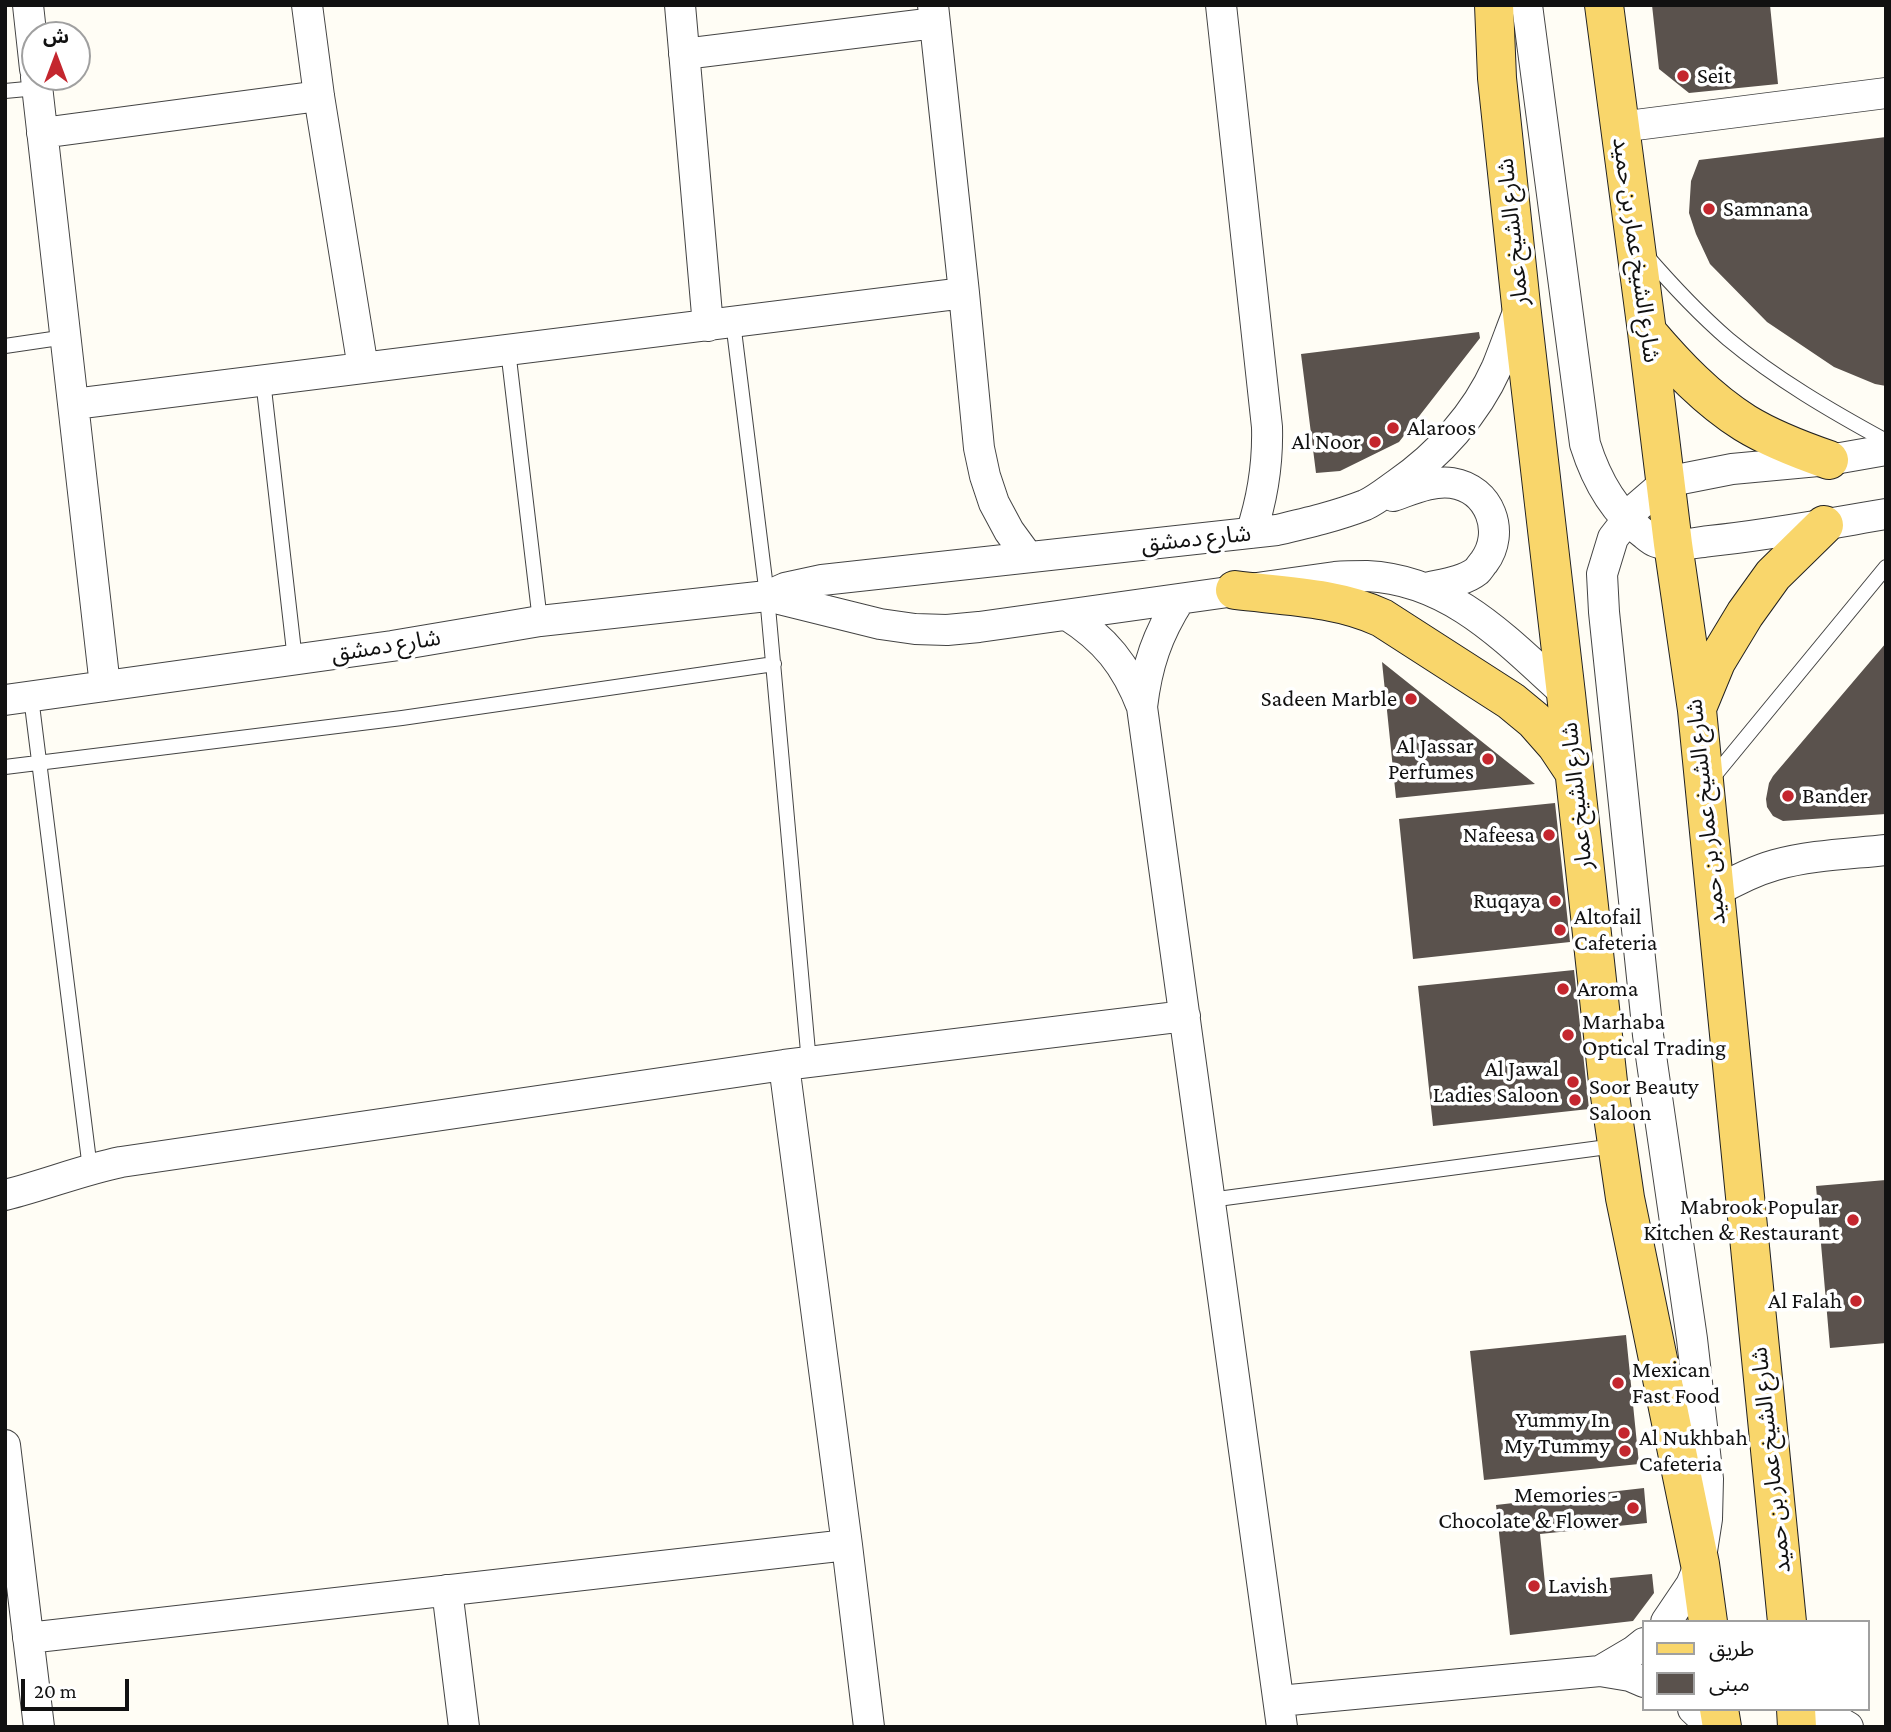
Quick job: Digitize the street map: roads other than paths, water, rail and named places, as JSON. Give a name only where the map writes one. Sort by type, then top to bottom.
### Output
[{"type":"main road","name":"شارع الشيخ عمار","points":[[1494,5],[1497,78],[1521,305],[1616,1146],[1700,1564],[1708,1620]]},
{"type":"main road","name":"شارع الشيخ عمار بن حميد","points":[[1604,5],[1697,710],[1787,1620]]},
{"type":"main road","points":[[1647,332],[1684,374],[1709,397],[1737,417],[1786,444],[1829,460]]},
{"type":"main road","points":[[1697,710],[1716,662],[1745,614],[1773,575],[1824,525]]},
{"type":"main road","points":[[1235,590],[1332,602],[1363,609],[1382,618],[1511,701],[1534,720],[1556,745],[1574,772]]},
{"type":"street","points":[[307,5],[363,368]]},
{"type":"street","points":[[680,5],[684,54],[720,324]]},
{"type":"street","points":[[1221,5],[1267,427],[1266,480],[1251,533]]},
{"type":"street","points":[[1527,5],[1585,444],[1592,468],[1604,490],[1627,519],[1655,541],[1673,544],[1740,538],[1886,514]]},
{"type":"street","points":[[684,54],[934,14],[979,448],[994,503],[1009,531],[1028,557]]},
{"type":"street","points":[[37,91],[105,686]]},
{"type":"street","points":[[1620,127],[1886,93]]},
{"type":"street","points":[[42,133],[319,96]]},
{"type":"street","points":[[74,404],[964,293]]},
{"type":"street","name":"شارع دمشق","points":[[18,698],[392,646],[540,621],[767,596],[803,583],[822,580],[1278,530],[1312,522],[1368,504],[1433,456],[1478,401],[1496,369],[1521,305]]},
{"type":"street","points":[[1667,1620],[1685,1595],[1700,1564],[1707,1520],[1707,1479],[1692,1339],[1648,1035],[1602,574],[1613,538],[1637,508],[1666,482],[1732,469],[1829,460],[1886,450]]},
{"type":"street","points":[[1368,504],[1427,485],[1451,482],[1472,490],[1489,507],[1495,529],[1491,552],[1478,570],[1457,581],[1425,588]]},
{"type":"street","name":"شارع دمشق","points":[[767,596],[880,624],[947,630],[1335,577],[1368,576],[1402,581],[1448,598],[1490,625],[1566,694]]},
{"type":"street","points":[[1142,707],[1157,639],[1180,599]]},
{"type":"street","points":[[1067,615],[1087,628],[1121,663],[1142,707],[1280,1714],[1600,1671],[1630,1676],[1643,1682]]},
{"type":"street","points":[[1715,892],[1754,872],[1776,865],[1797,860],[1886,850]]},
{"type":"street","points":[[5,1195],[121,1162],[797,1064],[1185,1016]]},
{"type":"street","points":[[797,1064],[847,1545],[869,1727]]},
{"type":"street","points":[[5,1445],[39,1727]]},
{"type":"street","points":[[28,1638],[847,1545]]},
{"type":"street","points":[[446,1590],[464,1727]]},
{"type":"street","points":[[1600,1671],[1643,1644]]},
{"type":"street","points":[[1695,1711],[1712,1727]]},
{"type":"street","points":[[1820,1711],[1849,1727]]},
{"type":"lane","points":[[1635,242],[1679,293],[1728,339],[1781,379],[1886,441]]},
{"type":"lane","points":[[720,324],[767,596],[774,664],[797,1064]]},
{"type":"lane","points":[[5,346],[66,337]]},
{"type":"lane","points":[[508,350],[540,621]]},
{"type":"lane","points":[[263,380],[295,660]]},
{"type":"lane","points":[[1704,788],[1886,566]]},
{"type":"lane","points":[[5,767],[402,718],[774,664]]},
{"type":"lane","points":[[18,698],[39,763],[90,1169]]},
{"type":"lane","points":[[1210,1200],[1616,1146]]},
{"type":"place","name":"Seit","points":[[1683,76]]},
{"type":"place","name":"Samnana","points":[[1709,209]]},
{"type":"place","name":"Alaroos","points":[[1393,428]]},
{"type":"place","name":"Al Noor","points":[[1375,442]]},
{"type":"place","name":"Sadeen Marble","points":[[1411,699]]},
{"type":"place","name":"Al Jassar Perfumes","points":[[1488,759]]},
{"type":"place","name":"Bander","points":[[1788,796]]},
{"type":"place","name":"Nafeesa","points":[[1549,835]]},
{"type":"place","name":"Ruqaya","points":[[1555,901]]},
{"type":"place","name":"Altofail Cafeteria","points":[[1560,930]]},
{"type":"place","name":"Aroma","points":[[1563,989]]},
{"type":"place","name":"Marhaba Optical Trading","points":[[1568,1035]]},
{"type":"place","name":"Al Jawal Ladies Saloon","points":[[1573,1082]]},
{"type":"place","name":"Soor Beauty Saloon","points":[[1575,1100]]},
{"type":"place","name":"Mabrook Popular Kitchen & Restaurant","points":[[1853,1220]]},
{"type":"place","name":"Al Falah","points":[[1856,1301]]},
{"type":"place","name":"Mexican Fast Food","points":[[1618,1383]]},
{"type":"place","name":"Yummy In My Tummy","points":[[1624,1433]]},
{"type":"place","name":"Al Nukhbah Cafeteria","points":[[1625,1451]]},
{"type":"place","name":"Memories - Chocolate & Flower","points":[[1633,1508]]},
{"type":"place","name":"Lavish","points":[[1534,1586]]}]
